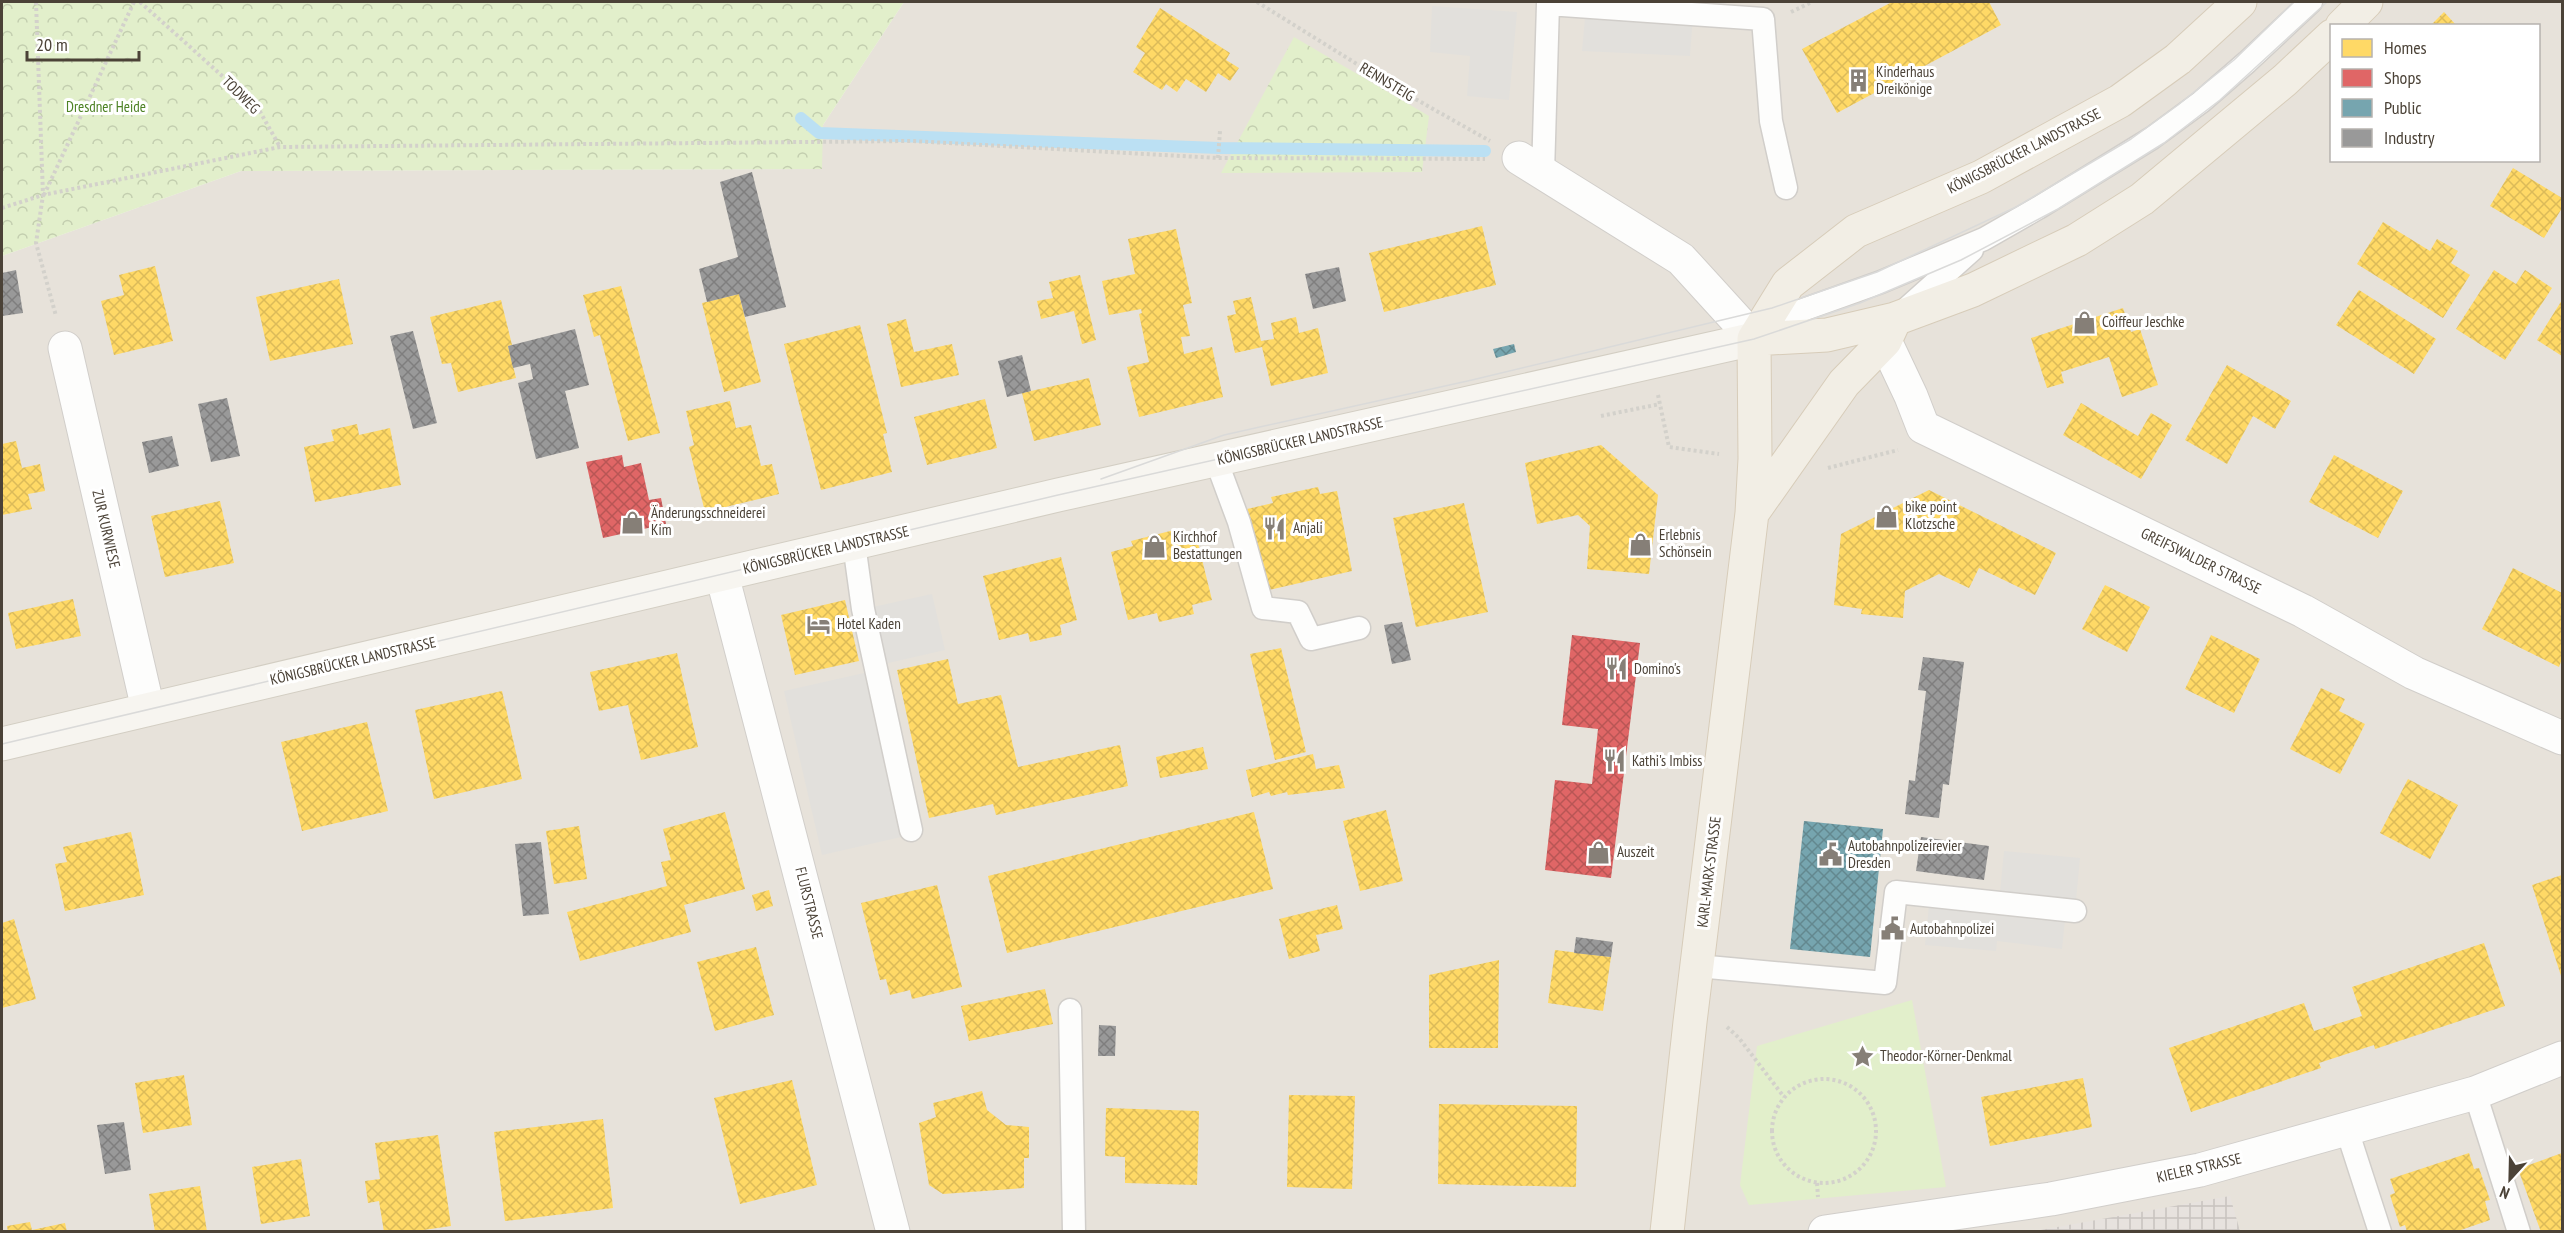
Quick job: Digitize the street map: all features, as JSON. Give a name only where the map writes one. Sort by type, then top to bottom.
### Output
[{"type":"main road","name":"KÖNIGSBRÜCKER LANDSTRASSE","points":[[2,744],[1216,460],[1754,339],[1788,284],[1856,231],[1981,177],[2121,101],[2178,59],[2241,2]]},
{"type":"main road","points":[[2344,24],[2367,2]]},
{"type":"main road","points":[[1754,339],[1890,330],[2077,240],[2142,199],[2285,80],[2330,37]]},
{"type":"main road","name":"KARL-MARX-STRASSE","points":[[1752,513],[1844,383],[1890,330]]},
{"type":"main road","name":"KARL-MARX-STRASSE","points":[[1667,1232],[1752,513],[1755,459],[1754,339]]},
{"type":"street","points":[[1519,163],[1681,260],[1754,339]]},
{"type":"street","name":"GREIFSWALDER STRASSE","points":[[1890,330],[1923,427],[2304,611],[2414,673],[2562,738]]},
{"type":"street","name":"ZUR KURWIESE","points":[[65,348],[148,709]]},
{"type":"street","name":"FLURSTRASSE","points":[[722,575],[893,1232]]},
{"type":"street","name":"KIELER STRASSE","points":[[1825,1232],[1890,1227],[2200,1170],[2475,1094],[2562,1058]]},
{"type":"lane","points":[[1754,339],[1783,317],[1881,282],[1984,239],[2152,138],[2240,69],[2311,2]]},
{"type":"lane","points":[[1519,163],[1548,4],[1763,19],[1771,121],[1786,189]]},
{"type":"lane","points":[[1890,330],[1984,239]]},
{"type":"lane","points":[[1216,460],[1239,522],[1263,608],[1298,612],[1311,639],[1359,628]]},
{"type":"lane","points":[[854,544],[863,609],[911,830]]},
{"type":"lane","points":[[1697,966],[1885,983],[1896,892],[2075,911]]},
{"type":"lane","points":[[1070,1010],[1074,1232]]},
{"type":"lane","points":[[2475,1094],[2519,1232]]},
{"type":"lane","points":[[2347,1130],[2380,1232]]},
{"type":"path","points":[[36,2],[43,195],[36,243],[65,348]]},
{"type":"path","points":[[43,195],[134,2]]},
{"type":"path","name":"TODWEG","points":[[140,2],[258,108],[280,147]]},
{"type":"path","name":"RENNSTEIG","points":[[1257,2],[1519,163]]},
{"type":"path","points":[[1218,158],[1220,131]]},
{"type":"path","points":[[2,208],[43,195],[280,147],[911,141],[1218,158],[1519,163]]},
{"type":"path","points":[[1653,363],[1669,447],[1728,455]]},
{"type":"path","points":[[1601,416],[1660,404]]},
{"type":"path","points":[[1726,1027],[1739,1038],[1784,1096]]},
{"type":"path","points":[[1833,1078],[1850,1085],[1864,1096],[1874,1112],[1877,1130],[1874,1147],[1866,1164],[1852,1175],[1835,1182],[1817,1183],[1788,1170],[1778,1157],[1773,1142],[1772,1126],[1775,1110],[1784,1096],[1798,1085],[1815,1079],[1833,1078]]},
{"type":"shaded area","points":[[904,2],[2562,2],[2562,1231],[2,1232],[2,256],[241,171],[821,169],[823,125]]},
{"type":"shaded area","points":[[1622,2],[1726,2],[1724,16],[1693,14],[1690,56],[1582,51],[1586,7]]},
{"type":"shaded area","points":[[1432,6],[1517,12],[1509,100],[1467,96],[1470,56],[1430,52]]},
{"type":"shaded area","points":[[932,594],[945,650],[884,664],[923,832],[822,855],[784,691],[873,671],[859,610]]},
{"type":"shaded area","points":[[2004,851],[2080,858],[2075,911],[2066,910],[2062,949],[1997,941],[1996,951],[1925,945],[1930,896],[1999,903]]},
{"type":"shaded area","points":[[2230,1196],[2240,1231],[2035,1231]]},
{"type":"green space","name":"Dresdner Heide","points":[[2,2],[904,2],[823,125],[822,169],[241,171],[2,256]]},
{"type":"green space","points":[[1294,37],[1429,116],[1422,172],[1221,173]]},
{"type":"green space","points":[[1912,1000],[1946,1187],[1749,1205],[1740,1185],[1757,1046]]},
{"type":"building: Homes","name":"Kinderhaus Dreikönige","points":[[1892,2],[1989,2],[2001,25],[1837,113],[1802,49]]},
{"type":"building: Homes","points":[[1160,8],[1230,53],[1226,60],[1239,68],[1230,81],[1218,73],[1206,92],[1186,79],[1177,92],[1166,84],[1162,90],[1133,72],[1145,53],[1136,47]]},
{"type":"building: Homes","points":[[2444,12],[2455,24],[2432,24]]},
{"type":"building: Homes","points":[[2513,168],[2562,198],[2562,208],[2544,238],[2490,206]]},
{"type":"building: Homes","points":[[2383,222],[2430,251],[2437,239],[2458,251],[2451,263],[2470,275],[2443,318],[2357,264]]},
{"type":"building: Homes","points":[[1482,226],[1496,285],[1384,312],[1369,253]]},
{"type":"building: Homes","points":[[1176,229],[1192,303],[1183,305],[1190,336],[1181,337],[1184,354],[1212,347],[1223,397],[1139,417],[1127,367],[1149,362],[1139,314],[1142,313],[1141,309],[1109,315],[1102,281],[1135,274],[1128,239]]},
{"type":"building: Homes","points":[[155,266],[173,341],[114,355],[101,301],[124,295],[119,275]]},
{"type":"building: Homes","points":[[2494,270],[2516,284],[2525,270],[2552,288],[2505,360],[2456,329]]},
{"type":"building: Homes","points":[[1080,275],[1096,340],[1082,344],[1074,311],[1041,319],[1037,301],[1053,298],[1049,282]]},
{"type":"building: Homes","points":[[339,279],[353,344],[270,361],[256,297]]},
{"type":"building: Homes","points":[[621,286],[660,433],[628,441],[600,335],[594,337],[583,295]]},
{"type":"building: Homes","points":[[2359,290],[2436,339],[2414,374],[2336,325]]},
{"type":"building: Homes","points":[[739,294],[761,382],[724,392],[702,303]]},
{"type":"building: Homes","points":[[1251,297],[1261,341],[1274,339],[1271,323],[1296,317],[1299,333],[1318,328],[1328,373],[1271,386],[1262,347],[1235,353],[1227,316],[1236,314],[1233,301]]},
{"type":"building: Homes","points":[[501,300],[512,345],[508,346],[516,378],[458,392],[451,363],[442,364],[430,317]]},
{"type":"building: Homes","points":[[2562,300],[2562,356],[2537,340]]},
{"type":"building: Homes","points":[[2123,308],[2131,332],[2140,329],[2158,385],[2122,397],[2109,357],[2061,372],[2064,383],[2047,388],[2031,338]]},
{"type":"building: Homes","points":[[906,319],[914,352],[952,344],[959,375],[901,387],[887,324]]},
{"type":"building: Homes","points":[[860,325],[887,433],[883,434],[892,472],[821,490],[784,344]]},
{"type":"building: Homes","points":[[2227,365],[2291,401],[2275,429],[2253,416],[2227,464],[2185,440]]},
{"type":"building: Homes","points":[[1089,378],[1101,425],[1034,441],[1022,393]]},
{"type":"building: Homes","points":[[985,399],[997,448],[927,465],[914,417]]},
{"type":"building: Homes","points":[[730,401],[736,428],[751,425],[761,466],[772,464],[779,494],[705,512],[689,447],[694,445],[686,411]]},
{"type":"building: Homes","points":[[2081,403],[2138,436],[2151,413],[2172,425],[2141,479],[2063,435]]},
{"type":"building: Homes","points":[[357,424],[359,435],[390,428],[401,485],[315,502],[304,447],[334,441],[331,430]]},
{"type":"building: Homes","points":[[16,441],[22,468],[40,464],[45,491],[28,494],[32,509],[2,515],[2,444]]},
{"type":"building: Homes","points":[[1601,445],[1658,495],[1649,574],[1587,569],[1590,526],[1578,515],[1537,524],[1525,463]]},
{"type":"building: Homes","points":[[2334,455],[2403,491],[2378,538],[2309,502]]},
{"type":"building: Homes","points":[[1318,487],[1320,494],[1337,491],[1352,571],[1264,591],[1247,509],[1273,503],[1271,497]]},
{"type":"building: Homes","points":[[1929,490],[2056,553],[2035,595],[1979,568],[1969,588],[1939,574],[1905,591],[1903,618],[1861,614],[1862,609],[1834,605],[1841,534]]},
{"type":"building: Homes","points":[[220,501],[234,563],[165,577],[151,516]]},
{"type":"building: Homes","points":[[1464,503],[1488,612],[1416,627],[1393,518]]},
{"type":"building: Homes","points":[[1174,530],[1175,536],[1195,531],[1212,600],[1192,605],[1194,614],[1159,622],[1157,613],[1128,620],[1111,552],[1133,546],[1131,541]]},
{"type":"building: Homes","points":[[1061,557],[1077,620],[1060,625],[1062,635],[1030,642],[1028,633],[999,640],[983,576]]},
{"type":"building: Homes","points":[[2513,568],[2562,593],[2562,659],[2559,667],[2482,629]]},
{"type":"building: Homes","points":[[2105,585],[2150,607],[2127,652],[2082,629]]},
{"type":"building: Homes","points":[[73,599],[81,636],[16,649],[8,613]]},
{"type":"building: Homes","points":[[845,600],[859,661],[795,675],[781,615]]},
{"type":"building: Homes","points":[[2211,635],[2260,659],[2234,713],[2185,689]]},
{"type":"building: Homes","points":[[1281,648],[1306,752],[1275,760],[1250,654]]},
{"type":"building: Homes","points":[[677,653],[698,747],[641,760],[628,705],[599,711],[590,672]]},
{"type":"building: Homes","points":[[948,659],[958,704],[1001,695],[1018,767],[1120,745],[1128,786],[996,815],[993,804],[929,818],[897,670]]},
{"type":"building: Homes","points":[[2321,688],[2345,699],[2339,711],[2365,724],[2340,774],[2290,749]]},
{"type":"building: Homes","points":[[502,691],[522,779],[434,799],[415,710]]},
{"type":"building: Homes","points":[[367,722],[388,811],[302,831],[281,742]]},
{"type":"building: Homes","points":[[1203,747],[1208,769],[1160,778],[1156,757]]},
{"type":"building: Homes","points":[[1313,754],[1316,769],[1339,765],[1345,788],[1288,795],[1287,792],[1271,796],[1269,792],[1252,797],[1246,770]]},
{"type":"building: Homes","points":[[2408,779],[2458,805],[2430,859],[2380,833]]},
{"type":"building: Homes","points":[[1386,810],[1403,881],[1360,891],[1343,821]]},
{"type":"building: Homes","points":[[725,812],[745,889],[684,905],[691,932],[580,961],[567,912],[667,886],[661,862],[671,860],[663,829]]},
{"type":"building: Homes","points":[[1254,812],[1273,889],[1007,953],[988,876]]},
{"type":"building: Homes","points":[[579,826],[587,879],[554,884],[546,831]]},
{"type":"building: Homes","points":[[131,832],[144,895],[65,911],[55,864],[67,862],[63,847]]},
{"type":"building: Homes","points":[[2562,875],[2562,979],[2532,885]]},
{"type":"building: Homes","points":[[937,885],[962,987],[912,999],[910,990],[890,995],[886,979],[880,980],[861,903]]},
{"type":"building: Homes","points":[[769,890],[773,906],[756,911],[752,895]]},
{"type":"building: Homes","points":[[1337,905],[1343,929],[1316,935],[1320,951],[1289,959],[1279,919]]},
{"type":"building: Homes","points":[[14,919],[36,999],[2,1008],[2,923]]},
{"type":"building: Homes","points":[[2484,943],[2505,1006],[2375,1049],[2374,1045],[2319,1063],[2321,1068],[2191,1112],[2169,1048],[2304,1003],[2314,1031],[2362,1016],[2352,987]]},
{"type":"building: Homes","points":[[756,947],[774,1015],[715,1031],[697,962]]},
{"type":"building: Homes","points":[[1555,950],[1611,957],[1603,1011],[1548,1003]]},
{"type":"building: Homes","points":[[1499,960],[1498,1048],[1429,1048],[1429,975]]},
{"type":"building: Homes","points":[[1045,989],[1053,1024],[969,1041],[961,1006]]},
{"type":"building: Homes","points":[[184,1075],[192,1125],[143,1133],[135,1083]]},
{"type":"building: Homes","points":[[2083,1078],[2092,1127],[1990,1146],[1981,1097]]},
{"type":"building: Homes","points":[[792,1080],[817,1185],[740,1204],[714,1098]]},
{"type":"building: Homes","points":[[982,1091],[987,1110],[1006,1125],[1029,1127],[1029,1158],[1024,1158],[1024,1188],[943,1194],[929,1185],[919,1123],[936,1117],[933,1103]]},
{"type":"building: Homes","points":[[1289,1095],[1355,1096],[1352,1189],[1287,1187]]},
{"type":"building: Homes","points":[[1439,1104],[1577,1106],[1576,1187],[1438,1184]]},
{"type":"building: Homes","points":[[1106,1108],[1199,1111],[1197,1185],[1125,1183],[1125,1157],[1105,1156]]},
{"type":"building: Homes","points":[[603,1119],[613,1208],[505,1221],[494,1132]]},
{"type":"building: Homes","points":[[438,1135],[451,1226],[410,1232],[384,1232],[379,1201],[368,1203],[365,1181],[380,1179],[375,1143]]},
{"type":"building: Homes","points":[[2469,1153],[2474,1169],[2479,1168],[2490,1200],[2485,1201],[2490,1220],[2455,1232],[2407,1232],[2405,1225],[2400,1227],[2390,1195],[2395,1193],[2390,1179]]},
{"type":"building: Homes","points":[[2562,1153],[2562,1230],[2541,1232],[2518,1169]]},
{"type":"building: Homes","points":[[301,1159],[310,1216],[261,1224],[252,1167]]},
{"type":"building: Homes","points":[[200,1186],[207,1232],[155,1232],[149,1194]]},
{"type":"building: Homes","points":[[30,1222],[32,1230],[65,1223],[67,1232],[8,1232],[7,1226]]},
{"type":"building: Shops","points":[[622,455],[624,467],[641,463],[649,500],[661,498],[666,524],[603,538],[586,462]]},
{"type":"building: Shops","points":[[1572,635],[1640,643],[1611,878],[1545,870],[1555,780],[1592,784],[1598,729],[1562,725]]},
{"type":"building: Public","points":[[1514,344],[1516,352],[1496,358],[1493,349]]},
{"type":"building: Public","points":[[1804,821],[1883,829],[1870,957],[1790,949]]},
{"type":"building: Industry","points":[[752,172],[786,307],[745,317],[739,294],[707,302],[699,269],[738,257],[720,182]]},
{"type":"building: Industry","points":[[1339,267],[1346,301],[1313,309],[1305,274]]},
{"type":"building: Industry","points":[[16,270],[23,313],[2,316],[2,273]]},
{"type":"building: Industry","points":[[575,329],[589,385],[565,391],[579,448],[536,459],[518,383],[533,379],[530,364],[513,368],[508,346]]},
{"type":"building: Industry","points":[[413,331],[437,423],[413,429],[390,336]]},
{"type":"building: Industry","points":[[1022,355],[1031,391],[1007,397],[998,361]]},
{"type":"building: Industry","points":[[227,398],[240,456],[211,462],[198,404]]},
{"type":"building: Industry","points":[[172,436],[179,466],[149,473],[142,442]]},
{"type":"building: Industry","points":[[1402,622],[1411,660],[1392,664],[1384,625]]},
{"type":"building: Industry","points":[[1923,657],[1964,662],[1949,785],[1943,784],[1939,818],[1905,814],[1909,780],[1915,781],[1926,691],[1918,690]]},
{"type":"building: Industry","points":[[1921,837],[1989,846],[1984,880],[1916,871]]},
{"type":"building: Industry","points":[[541,842],[549,914],[523,916],[515,844]]},
{"type":"building: Industry","points":[[1576,937],[1613,942],[1611,957],[1574,953]]},
{"type":"building: Industry","points":[[1099,1025],[1116,1026],[1115,1056],[1098,1056]]},
{"type":"building: Industry","points":[[124,1122],[131,1170],[105,1174],[97,1125]]},
{"type":"waterway","points":[[801,118],[819,133],[1219,148],[1485,151]]},
{"type":"tram line","points":[[1101,479],[1224,435],[1472,380],[1772,308],[1877,272],[2016,207],[2131,139],[2234,60],[2294,2]]},
{"type":"tram line","points":[[2,744],[1058,495],[1754,339],[1860,303],[1961,260],[2058,209],[2164,143],[2220,100],[2327,2]]},
{"type":"place","name":"Kinderhaus Dreikönige","points":[[1858,81]]},
{"type":"place","name":"Coiffeur Jeschke","points":[[2084,322]]},
{"type":"place","name":"bike point Klotzsche","points":[[1887,516]]},
{"type":"place","name":"Änderungsschneiderei Kim","points":[[633,522]]},
{"type":"place","name":"Anjali","points":[[1275,528]]},
{"type":"place","name":"Erlebnis Schönsein","points":[[1641,544]]},
{"type":"place","name":"Kirchhof Bestattungen","points":[[1155,546]]},
{"type":"place","name":"Hotel Kaden","points":[[819,624]]},
{"type":"place","name":"Domino's","points":[[1616,669]]},
{"type":"place","name":"Kathi's Imbiss","points":[[1614,761]]},
{"type":"place","name":"Auszeit","points":[[1599,852]]},
{"type":"place","name":"Autobahnpolizeirevier Dresden","points":[[1830,855]]},
{"type":"place","name":"Autobahnpolizei","points":[[1892,929]]},
{"type":"place","name":"Theodor-Körner-Denkmal","points":[[1862,1056]]}]
